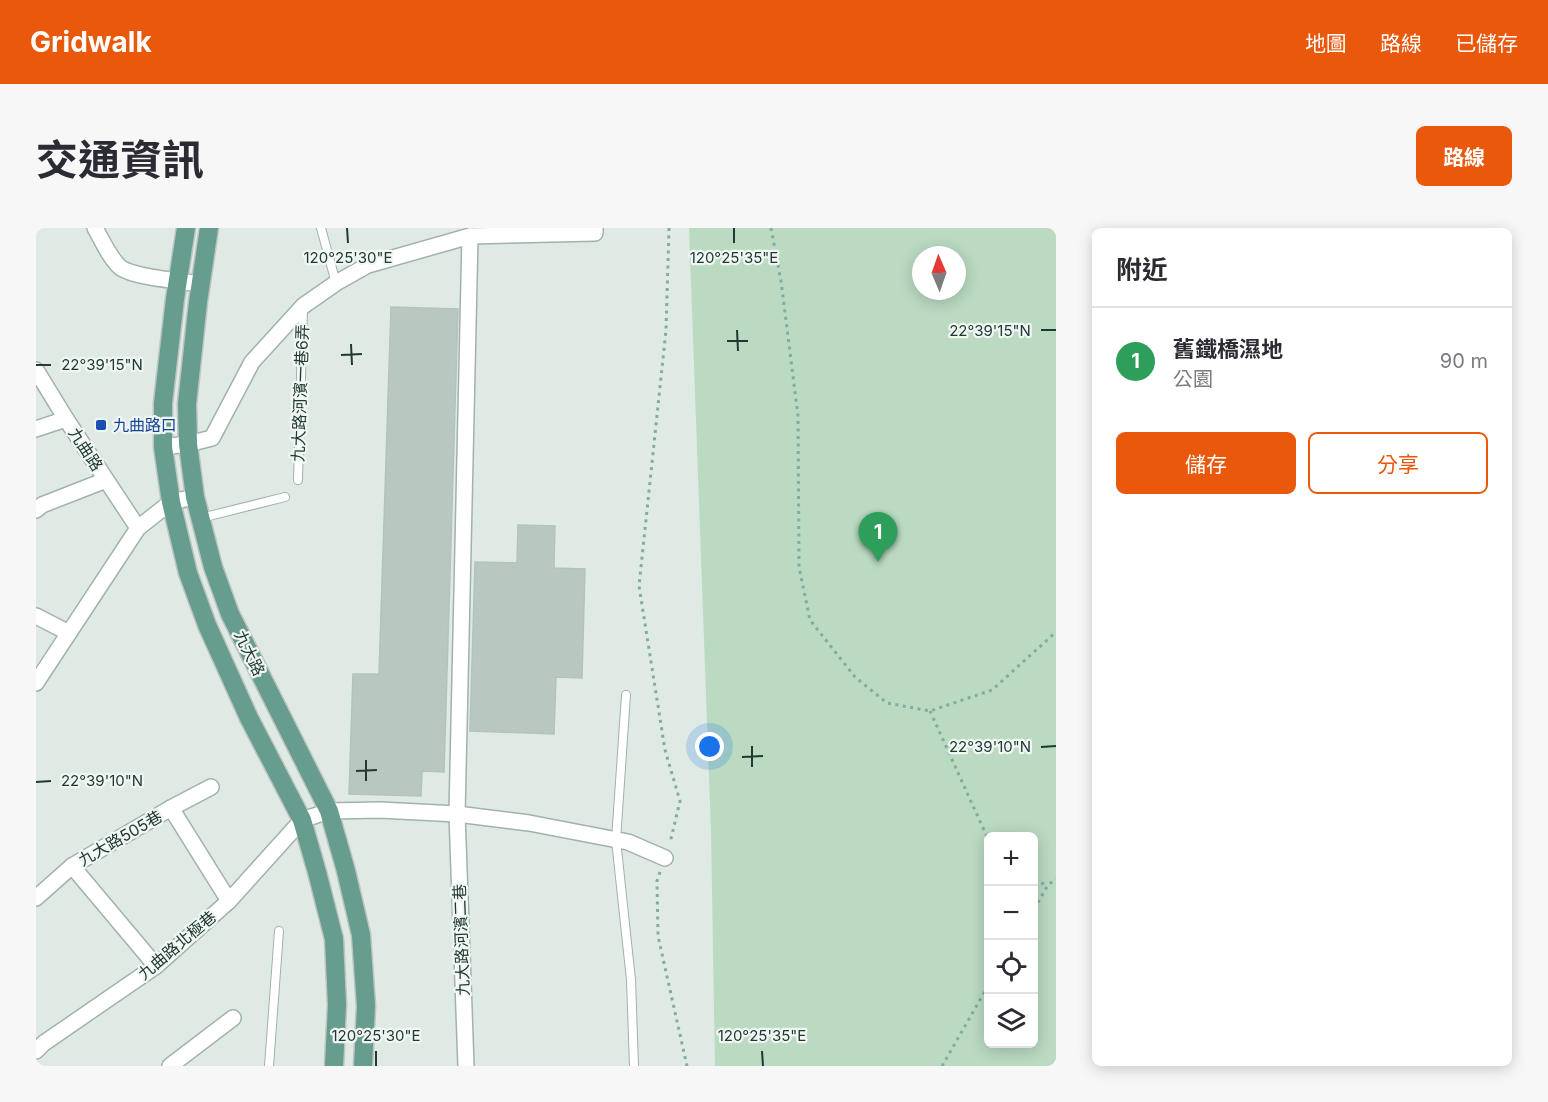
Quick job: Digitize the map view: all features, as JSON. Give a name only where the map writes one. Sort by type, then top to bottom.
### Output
[{"type":"main road","name":"九大路","points":[[186,228],[177,281],[163,403],[163,447],[171,502],[188,573],[207,625],[249,718],[302,820],[334,939],[337,1005],[334,1066]]},
{"type":"main road","name":"九大路","points":[[209,228],[200,284],[187,404],[188,444],[195,497],[213,567],[230,614],[329,811],[361,935],[366,1005],[363,1066]]},
{"type":"street","points":[[95,228],[109,252],[122,268],[140,274],[200,284]]},
{"type":"street","points":[[163,447],[212,438],[252,362],[303,306],[336,283],[368,265],[470,236],[595,233],[595,228]]},
{"type":"street","name":"九大路河濱二巷","points":[[466,1066],[457,814],[470,236]]},
{"type":"street","name":"九曲路","points":[[36,370],[138,528]]},
{"type":"street","points":[[36,429],[66,419]]},
{"type":"street","points":[[36,510],[42,505],[105,480]]},
{"type":"street","points":[[36,683],[138,528],[171,502],[195,497]]},
{"type":"street","points":[[36,616],[69,633]]},
{"type":"street","name":"九大路505巷","points":[[36,898],[72,866],[211,787]]},
{"type":"street","points":[[171,808],[229,901]]},
{"type":"street","points":[[302,820],[329,811],[380,810],[457,814],[529,823],[628,842],[665,858]]},
{"type":"street","name":"九曲路北極巷","points":[[36,1051],[44,1043],[156,966],[229,901],[302,820]]},
{"type":"street","points":[[72,866],[156,966]]},
{"type":"street","points":[[170,1066],[232,1018]]},
{"type":"lane","points":[[321,228],[336,283]]},
{"type":"lane","name":"九大路河濱一巷6弄","points":[[298,480],[303,306]]},
{"type":"lane","points":[[201,518],[285,497]]},
{"type":"lane","points":[[626,694],[616,840],[631,980],[634,1066]]},
{"type":"lane","points":[[269,1066],[279,931]]},
{"type":"path","points":[[669,228],[666,330],[639,586],[665,750],[681,801],[657,881],[658,936],[687,1066]]},
{"type":"path","points":[[771,228],[781,281],[798,416],[799,567],[810,620],[855,677],[887,703],[930,711],[992,690],[1056,632]]},
{"type":"path","points":[[930,711],[985,832]]},
{"type":"path","points":[[1038,902],[1048,885],[1056,879]]},
{"type":"path","points":[[1038,882],[1048,885]]},
{"type":"path","points":[[942,1066],[984,993]]},
{"type":"green space","points":[[689,228],[1056,228],[1056,1066],[715,1066],[711,832]]},
{"type":"building","points":[[391,307],[458,309],[444,772],[422,771],[421,796],[349,794],[353,674],[379,674]]},
{"type":"building","points":[[518,525],[555,526],[554,568],[585,569],[582,678],[556,677],[554,734],[470,731],[475,562],[517,563]]},
{"type":"place","name":"九曲路口","points":[[101,425]]},
{"type":"place","name":"舊鐵橋濕地","points":[[878,562]]}]
